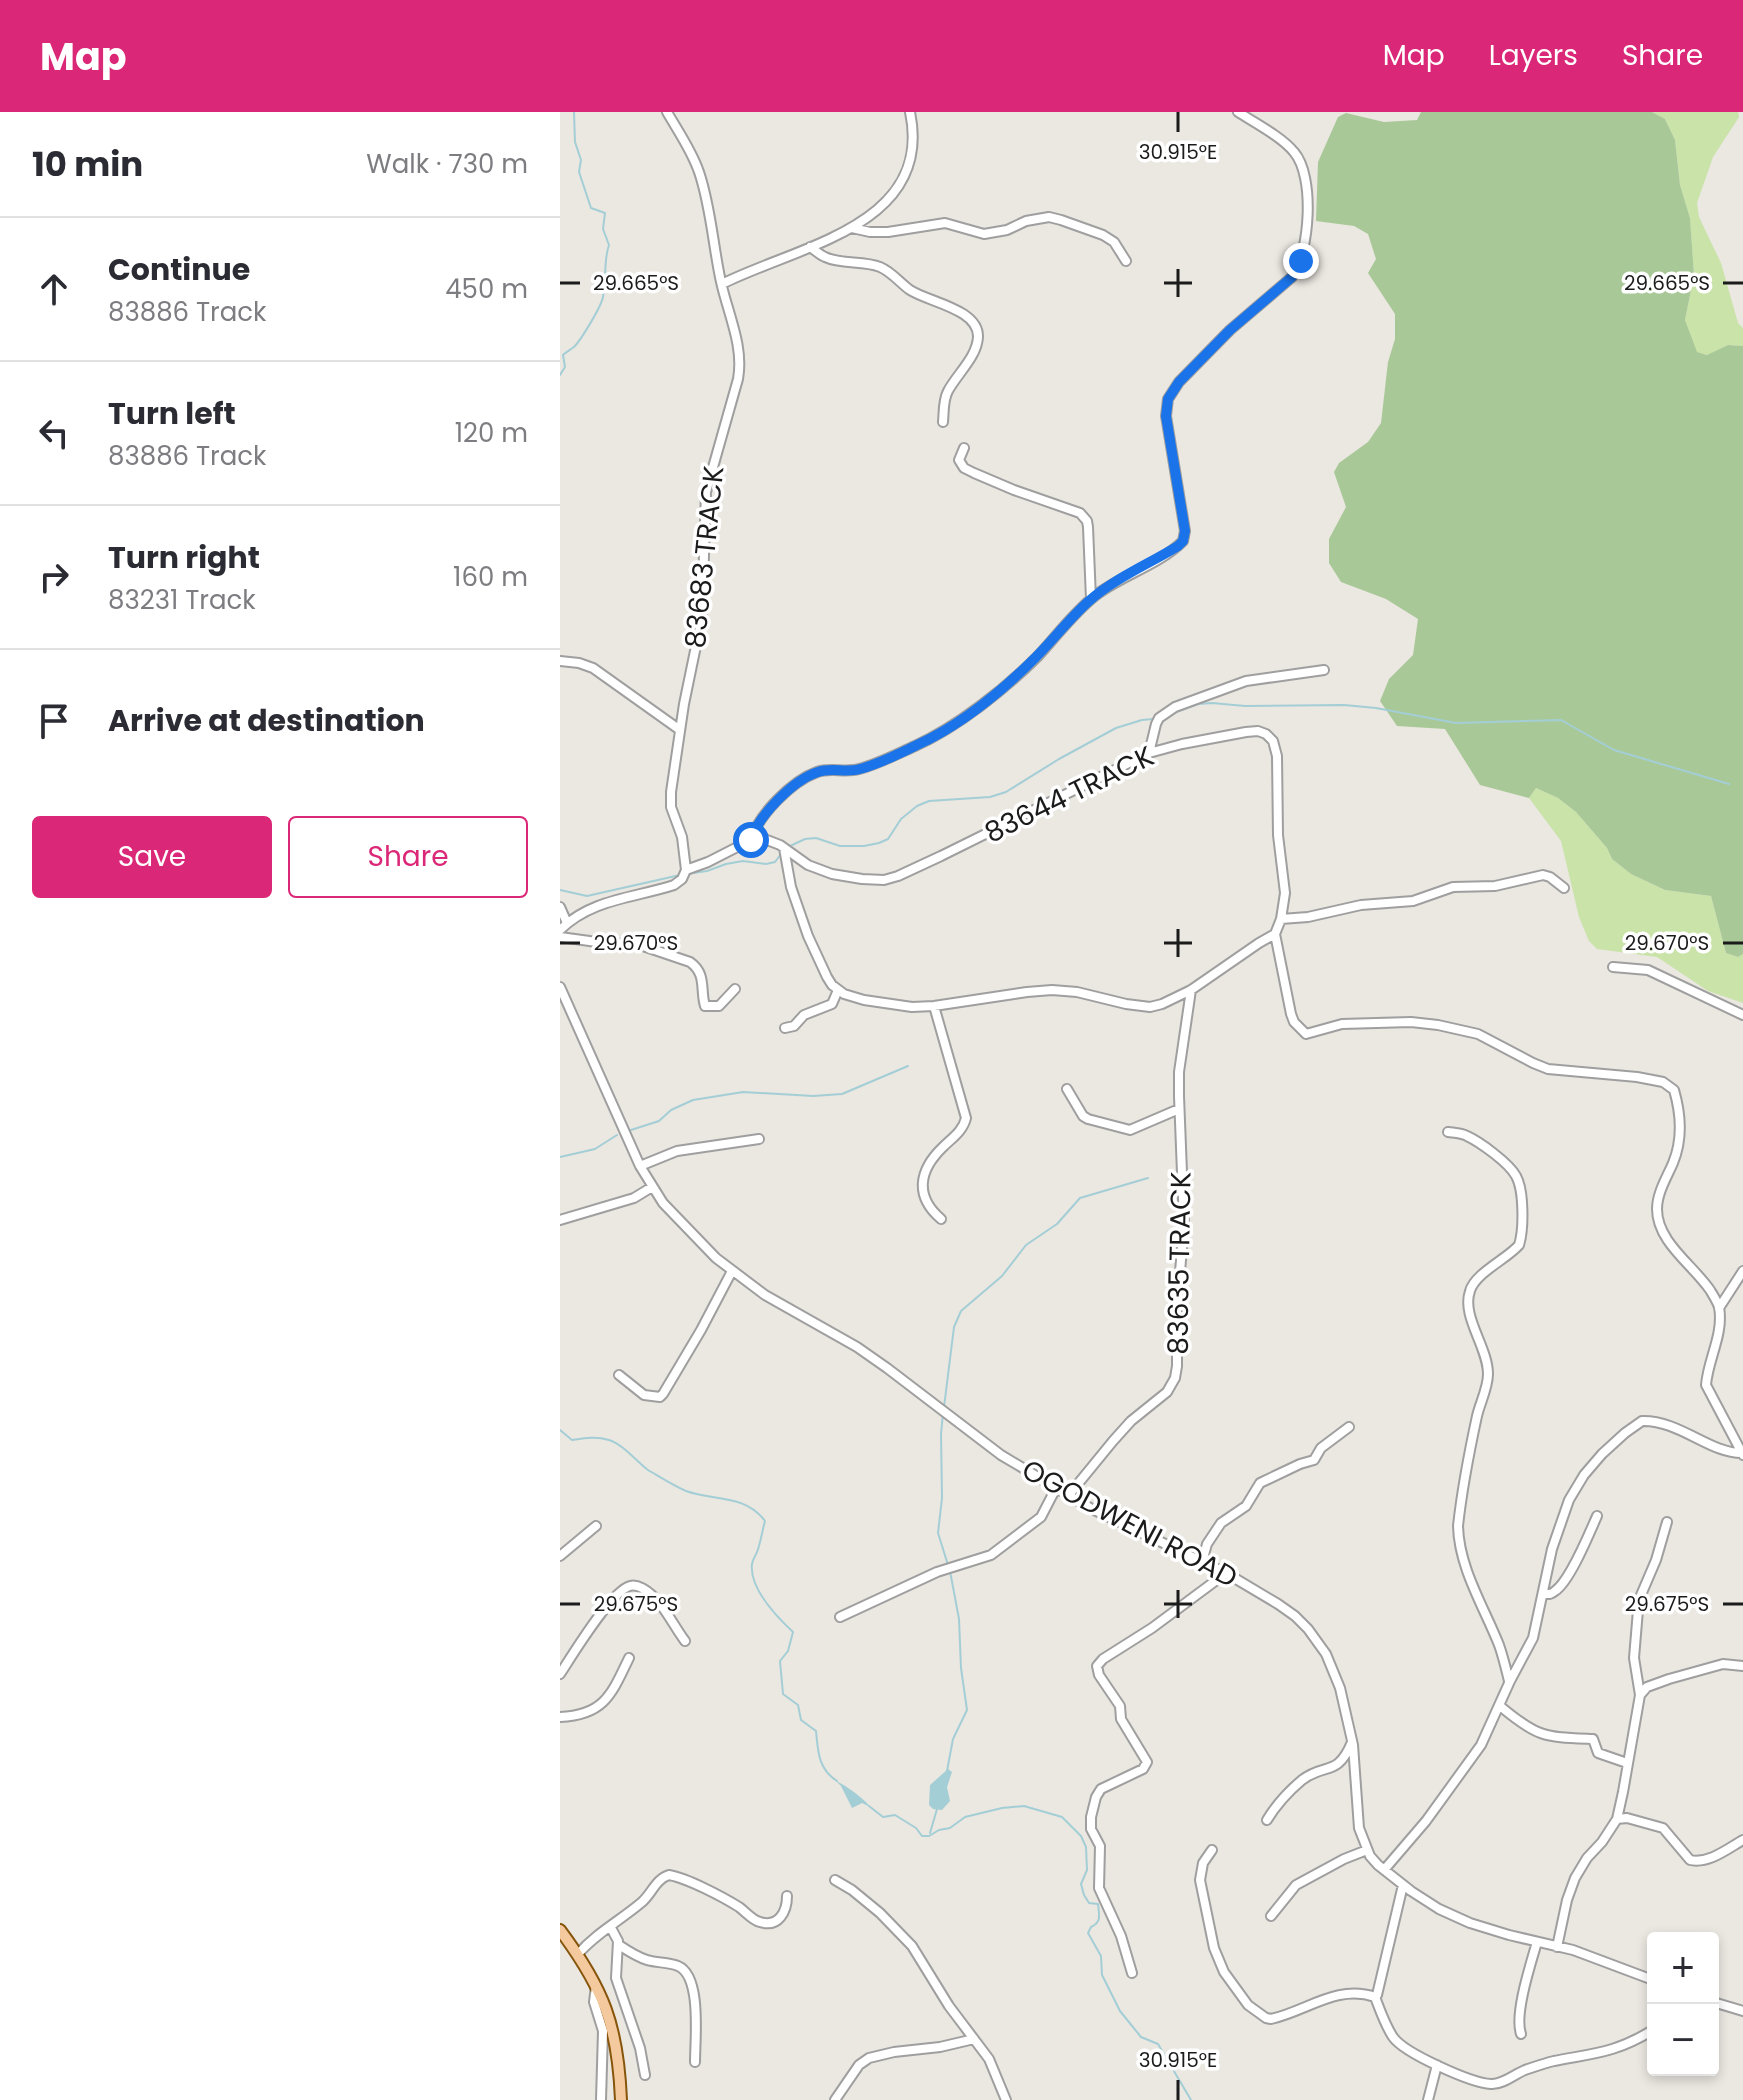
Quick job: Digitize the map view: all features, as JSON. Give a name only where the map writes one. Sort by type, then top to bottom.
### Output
[{"type":"main road","points":[[560,1930],[596,1986],[612,2023],[621,2100]]},
{"type":"street","name":"83683 TRACK","points":[[667,112],[699,172],[738,345],[740,372],[706,486],[702,617],[671,792],[671,807],[682,837],[686,870]]},
{"type":"street","points":[[722,284],[852,228],[887,201],[910,165],[913,139],[910,112]]},
{"type":"street","points":[[560,907],[564,927],[592,908],[674,885],[682,879],[686,870],[751,840],[756,826],[769,810],[810,775],[826,770],[859,769],[930,739],[986,702],[1035,658],[1091,599],[1178,546],[1185,537],[1185,531],[1166,416],[1168,399],[1179,382],[1230,330],[1292,277],[1304,252],[1307,189],[1298,158],[1287,145],[1238,112]]},
{"type":"street","points":[[852,228],[888,232],[945,223],[984,234],[1049,217],[1103,235],[1114,242],[1126,261]]},
{"type":"street","points":[[810,247],[824,257],[884,269],[910,290],[959,312],[973,322],[977,342],[947,392],[943,422]]},
{"type":"street","points":[[964,448],[959,458],[964,468],[1084,517],[1088,527],[1091,599]]},
{"type":"street","points":[[560,661],[593,668],[680,730]]},
{"type":"street","points":[[1149,753],[1159,718],[1175,707],[1246,681],[1324,670]]},
{"type":"street","name":"83644 TRACK","points":[[751,840],[768,839],[808,865],[832,874],[884,880],[941,856],[1149,753],[1246,732],[1262,732],[1270,738],[1277,756],[1278,835],[1285,893],[1275,934]]},
{"type":"street","points":[[784,848],[788,878],[808,936],[827,977],[838,990],[850,997],[912,1007],[1052,990],[1150,1007],[1191,990],[1275,934],[1291,1014],[1306,1034],[1342,1024],[1423,1022],[1478,1034],[1548,1069],[1663,1082],[1674,1090],[1680,1133],[1677,1152],[1658,1201],[1658,1220],[1669,1241],[1701,1276],[1718,1302],[1718,1334],[1706,1385],[1743,1454]]},
{"type":"street","points":[[1281,919],[1308,917],[1361,905],[1413,901],[1453,887],[1495,886],[1543,875],[1564,888]]},
{"type":"street","points":[[560,937],[637,944],[690,962],[701,974],[705,1006],[719,1006],[735,989]]},
{"type":"street","points":[[1613,967],[1648,970],[1743,1015]]},
{"type":"street","name":"OGODWENI ROAD","points":[[560,987],[652,1187],[679,1221],[716,1258],[765,1295],[867,1354],[1001,1455],[1068,1496],[1226,1573],[1295,1616],[1319,1642],[1340,1688],[1356,1770],[1359,1828],[1367,1850],[1378,1865],[1439,1909],[1470,1923],[1573,1950],[1647,1978]]},
{"type":"street","points":[[785,1028],[794,1026],[804,1015],[832,1004],[838,990]]},
{"type":"street","name":"83635 TRACK","points":[[1068,1496],[1105,1449],[1131,1421],[1167,1392],[1175,1378],[1184,1224],[1179,1072],[1191,990]]},
{"type":"street","points":[[934,1006],[966,1118],[964,1127],[931,1160],[923,1181],[925,1197],[932,1211],[941,1219]]},
{"type":"street","points":[[1067,1089],[1083,1116],[1123,1129],[1137,1128],[1179,1109]]},
{"type":"street","points":[[1448,1132],[1470,1137],[1510,1169],[1518,1181],[1522,1203],[1519,1245],[1477,1279],[1470,1289],[1468,1308],[1487,1362],[1488,1376],[1472,1440],[1458,1526],[1465,1562],[1510,1681]]},
{"type":"street","points":[[640,1166],[677,1151],[759,1139]]},
{"type":"street","points":[[560,1220],[634,1198],[652,1187]]},
{"type":"street","points":[[619,1375],[644,1395],[660,1397],[732,1271]]},
{"type":"street","points":[[1719,1308],[1743,1271]]},
{"type":"street","points":[[1384,1870],[1426,1821],[1481,1745],[1533,1638],[1552,1549],[1569,1500],[1602,1454],[1634,1425],[1647,1421],[1670,1425],[1727,1451],[1743,1454]]},
{"type":"street","points":[[1202,1562],[1207,1544],[1221,1523],[1246,1506],[1260,1483],[1314,1460],[1321,1448],[1349,1427]]},
{"type":"street","points":[[840,1617],[937,1572],[991,1555],[1041,1517],[1056,1488]]},
{"type":"street","points":[[1543,1594],[1551,1594],[1569,1575],[1597,1516]]},
{"type":"street","points":[[1557,1947],[1575,1878],[1617,1819],[1640,1695],[1634,1658],[1638,1610],[1667,1522]]},
{"type":"street","points":[[560,1556],[596,1526]]},
{"type":"street","points":[[1132,1973],[1121,1936],[1099,1888],[1100,1846],[1091,1829],[1091,1817],[1101,1789],[1143,1769],[1147,1762],[1121,1719],[1120,1706],[1099,1675],[1097,1666],[1226,1573]]},
{"type":"street","points":[[560,1674],[605,1609],[630,1586],[643,1589],[659,1603],[685,1641]]},
{"type":"street","points":[[560,1717],[593,1710],[608,1699],[629,1658]]},
{"type":"street","points":[[1640,1695],[1647,1687],[1669,1679],[1723,1664],[1743,1666]]},
{"type":"street","points":[[1500,1706],[1534,1732],[1593,1739],[1598,1753],[1627,1763]]},
{"type":"street","points":[[1267,1820],[1280,1801],[1304,1779],[1335,1767],[1346,1757],[1352,1741]]},
{"type":"street","points":[[1617,1819],[1627,1818],[1663,1828],[1690,1860],[1695,1861],[1704,1861],[1743,1840]]},
{"type":"street","points":[[1212,1850],[1203,1863],[1200,1880],[1208,1926],[1224,1972],[1249,2007],[1271,2019],[1340,1994],[1358,1993],[1375,1997]]},
{"type":"street","points":[[1271,1916],[1296,1885],[1367,1850]]},
{"type":"street","points":[[578,1954],[589,1941],[643,1901],[659,1880],[669,1875],[728,1901],[761,1923],[770,1923],[783,1915],[787,1896]]},
{"type":"street","points":[[835,1880],[880,1913],[912,1946],[949,2006],[989,2059],[1006,2100]]},
{"type":"street","points":[[1375,1997],[1403,1885]]},
{"type":"street","points":[[610,1926],[619,1945],[616,1978],[640,2048],[645,2075]]},
{"type":"street","points":[[1521,2034],[1518,2026],[1520,2009],[1537,1942]]},
{"type":"street","points":[[619,1945],[644,1960],[677,1965],[687,1973],[696,2007],[695,2062]]},
{"type":"street","points":[[596,1986],[594,2002],[603,2031],[601,2100]]},
{"type":"street","points":[[1375,1997],[1395,2040],[1437,2065],[1472,2079],[1495,2083],[1553,2062],[1620,2048],[1647,2033]]},
{"type":"street","points":[[1719,2004],[1743,2011]]},
{"type":"street","points":[[835,2100],[859,2065],[869,2058],[974,2039]]},
{"type":"street","points":[[1428,2100],[1437,2065]]},
{"type":"green space","points":[[1421,112],[1652,112],[1665,119],[1675,140],[1680,185],[1690,218],[1694,275],[1685,320],[1697,352],[1707,355],[1728,345],[1743,346],[1743,954],[1738,957],[1726,953],[1711,896],[1665,890],[1631,874],[1612,859],[1607,848],[1576,812],[1558,798],[1536,788],[1529,798],[1480,785],[1445,729],[1397,726],[1380,701],[1389,679],[1413,655],[1418,619],[1386,599],[1341,582],[1329,563],[1329,539],[1346,507],[1334,472],[1339,463],[1368,442],[1381,423],[1388,362],[1395,339],[1395,314],[1368,273],[1376,259],[1368,234],[1354,226],[1316,221],[1318,162],[1338,117],[1346,113],[1384,122],[1417,120]]},
{"type":"green space","points":[[1652,112],[1738,112],[1739,117],[1713,157],[1697,203],[1699,217],[1721,263],[1738,323],[1743,328],[1743,346],[1728,345],[1708,355],[1696,352],[1685,320],[1694,275],[1690,218],[1680,185],[1675,140],[1665,119]]},
{"type":"green space","points":[[1536,788],[1558,798],[1576,812],[1607,848],[1612,859],[1631,874],[1665,890],[1711,896],[1726,953],[1738,957],[1743,954],[1743,1003],[1708,991],[1657,957],[1597,949],[1589,941],[1579,917],[1561,841],[1529,798]]},
{"type":"water","points":[[948,1769],[952,1772],[947,1787],[950,1801],[942,1810],[933,1809],[929,1805],[930,1785]]},
{"type":"water","points":[[836,1781],[870,1807],[862,1803],[852,1808]]},
{"type":"waterway","points":[[560,375],[565,367],[563,355],[577,343],[601,302],[609,245],[603,229],[605,213],[591,208],[579,172],[581,160],[575,142],[574,112]]},
{"type":"waterway","points":[[1171,714],[1198,704],[1212,703],[1245,706],[1344,705],[1456,723],[1561,720],[1614,750],[1729,784]]},
{"type":"waterway","points":[[788,847],[805,839],[816,838],[840,846],[879,843],[888,839],[901,819],[917,806],[929,801],[990,797],[1006,792],[1116,728],[1153,719]]},
{"type":"waterway","points":[[686,874],[743,861],[766,864],[775,862],[781,854]]},
{"type":"waterway","points":[[560,890],[587,896],[680,875]]},
{"type":"waterway","points":[[631,1130],[659,1121],[671,1110],[693,1100],[743,1092],[813,1096],[842,1094],[908,1066]]},
{"type":"waterway","points":[[560,1157],[595,1149],[617,1135]]},
{"type":"waterway","points":[[944,1407],[954,1327],[961,1311],[1002,1276],[1026,1245],[1057,1224],[1080,1198],[1148,1178]]},
{"type":"waterway","points":[[943,1413],[942,1498],[938,1533],[948,1565]]},
{"type":"waterway","points":[[560,1430],[572,1440],[595,1438],[614,1442],[648,1470],[677,1487],[739,1502],[757,1512],[765,1521],[752,1562],[752,1573],[765,1601],[793,1632],[788,1651],[780,1661],[783,1694],[798,1705],[801,1720],[816,1731],[823,1765],[837,1781]]},
{"type":"waterway","points":[[947,1771],[953,1739],[967,1710],[959,1619],[950,1571]]},
{"type":"waterway","points":[[869,1806],[883,1817],[895,1815],[916,1828],[922,1836],[950,1828],[965,1817],[1002,1808],[1024,1806],[1062,1817],[1081,1836],[1086,1847],[1087,1870],[1081,1884],[1089,1903],[1098,1904],[1098,1920],[1088,1933],[1101,1956],[1102,1975],[1120,2011],[1141,2037],[1158,2044],[1191,2100]]},
{"type":"waterway","points":[[930,1833],[937,1809]]},
{"type":"route","points":[[751,840],[763,817],[795,785],[810,775],[874,764],[930,739],[986,702],[1035,658],[1091,599],[1183,541],[1185,531],[1166,416],[1168,399],[1179,382],[1230,330],[1292,277],[1301,261]]}]
